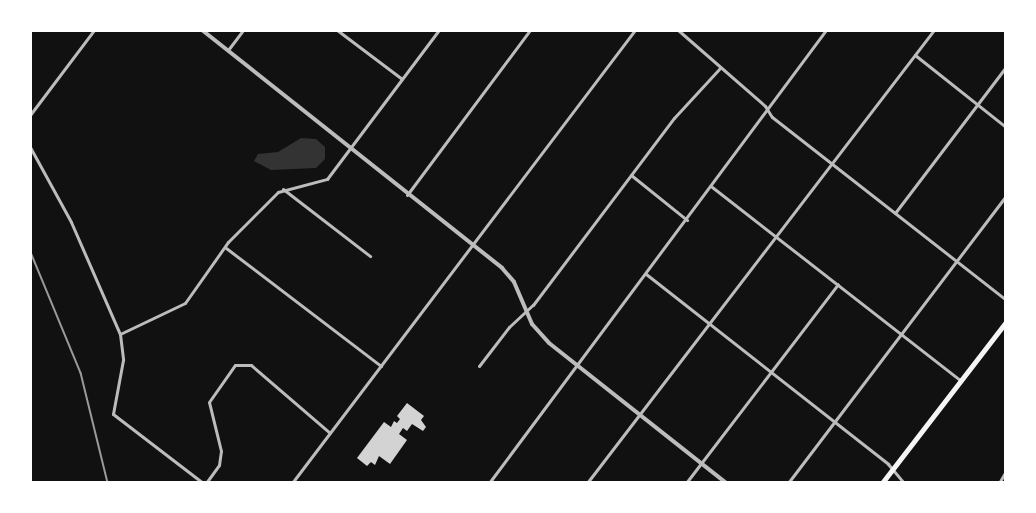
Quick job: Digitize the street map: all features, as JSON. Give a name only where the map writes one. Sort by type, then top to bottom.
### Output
[{"type":"main road","points":[[882,483],[1006,322]]},
{"type":"street","points":[[30,115],[94,30]]},
{"type":"street","points":[[201,30],[307,110],[349,150],[509,274],[537,331],[577,368],[726,483]]},
{"type":"street","points":[[228,50],[243,30]]},
{"type":"street","points":[[337,30],[402,78]]},
{"type":"street","points":[[120,334],[185,303],[225,248],[283,189],[322,183],[439,30]]},
{"type":"street","points":[[407,195],[530,30]]},
{"type":"street","points":[[292,483],[635,30]]},
{"type":"street","points":[[678,30],[768,112],[832,165],[1006,300]]},
{"type":"street","points":[[489,483],[768,112],[826,30]]},
{"type":"street","points":[[587,483],[711,325],[934,30]]},
{"type":"street","points":[[915,55],[1006,126]]},
{"type":"street","points":[[895,213],[1006,67]]},
{"type":"street","points":[[478,366],[527,310],[674,118],[719,69]]},
{"type":"street","points":[[30,147],[71,222],[120,334],[123,360],[112,409],[116,418],[204,483],[219,465],[221,451],[209,402],[235,365],[251,365],[330,433]]},
{"type":"street","points":[[631,175],[687,220]]},
{"type":"street","points":[[712,187],[961,381]]},
{"type":"street","points":[[283,189],[370,256]]},
{"type":"street","points":[[788,483],[1006,196]]},
{"type":"street","points":[[225,248],[381,366]]},
{"type":"street","points":[[646,274],[893,469],[904,483]]},
{"type":"street","points":[[686,483],[773,374],[838,284]]},
{"type":"street","points":[[999,483],[1006,471]]},
{"type":"shaded area","points":[[301,138],[316,139],[325,147],[325,159],[316,168],[271,170],[254,161],[258,154],[278,152]]},
{"type":"building","points":[[407,403],[424,416],[421,420],[426,427],[423,431],[412,424],[407,431],[403,428],[399,434],[407,440],[390,464],[379,456],[375,465],[371,462],[367,466],[357,458],[384,422],[391,427],[394,421],[397,423],[400,419],[397,416]]},
{"type":"railway","points":[[30,250],[81,373],[108,483]]}]
